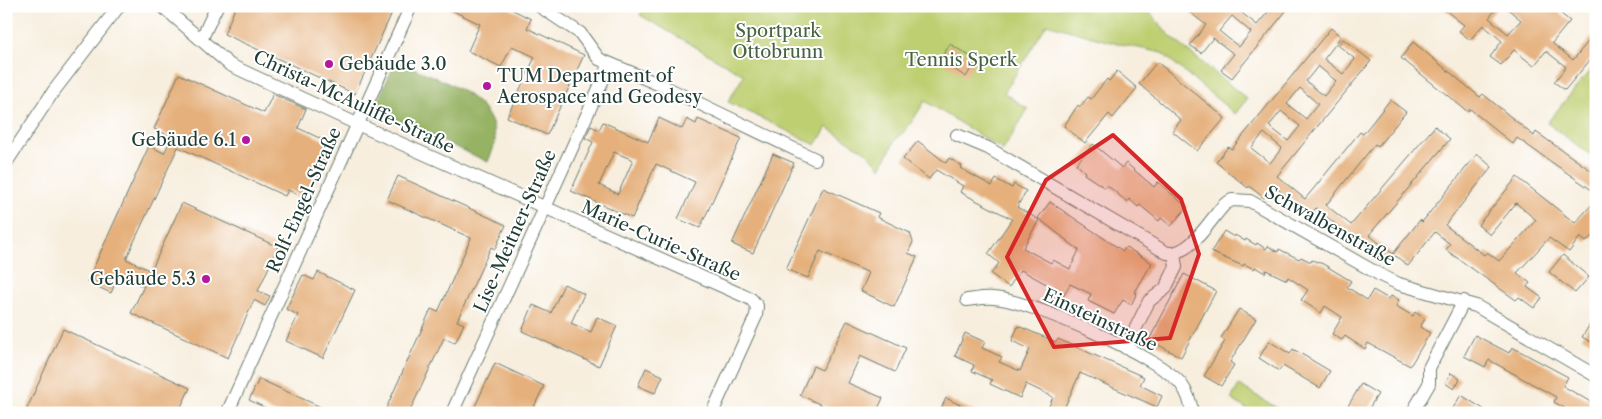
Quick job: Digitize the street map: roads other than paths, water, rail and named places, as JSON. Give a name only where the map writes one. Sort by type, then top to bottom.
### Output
[{"type":"street","points":[[6,163],[53,92],[119,6]]},
{"type":"street","name":"Christa-McAuliffe-Straße","points":[[162,6],[230,65],[545,208]]},
{"type":"street","points":[[201,40],[217,6]]},
{"type":"street","name":"Rolf-Engel-Straße","points":[[233,411],[410,6]]},
{"type":"street","points":[[539,6],[580,33],[599,59],[665,87],[815,159]]},
{"type":"street","name":"Lise-Meitner-Straße","points":[[452,413],[610,64]]},
{"type":"street","points":[[957,135],[988,148],[1156,247],[1167,253],[1174,254],[1176,267],[1165,289],[1149,301],[1126,348]]},
{"type":"street","name":"Schwalbenstraße","points":[[1174,254],[1186,249],[1225,204],[1232,200],[1242,199],[1250,201],[1382,276],[1406,286],[1464,301],[1488,313],[1596,376]]},
{"type":"street","name":"Marie-Curie-Straße","points":[[545,208],[751,299],[757,306],[757,312],[712,413]]},
{"type":"street","name":"Einsteinstraße","points":[[967,300],[994,298],[1025,305],[1126,348],[1156,364],[1181,384],[1188,397],[1192,413]]},
{"type":"street","points":[[1412,413],[1429,384],[1429,368],[1464,301]]},
{"type":"place","name":"Gebäude 3.0","points":[[329,64]]},
{"type":"place","name":"TUM Department of Aerospace and Geodesy","points":[[487,86]]},
{"type":"place","name":"Gebäude 6.1","points":[[246,140]]},
{"type":"place","name":"Gebäude 5.3","points":[[206,279]]},
{"type":"park label","name":"Sportpark Ottobrunn","points":[[778,41]]},
{"type":"park label","name":"Tennis Sperk","points":[[961,60]]}]
